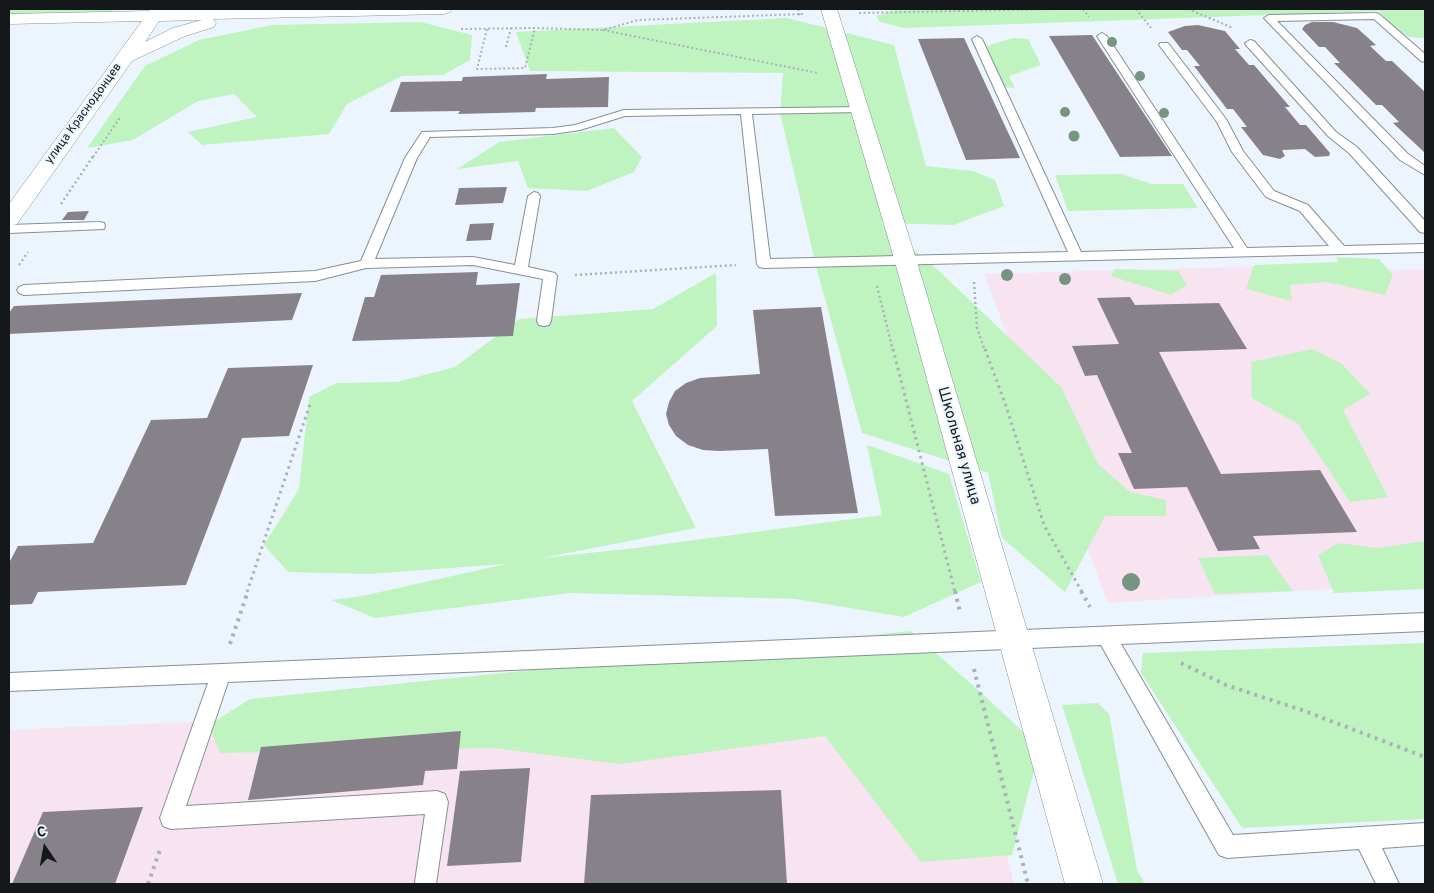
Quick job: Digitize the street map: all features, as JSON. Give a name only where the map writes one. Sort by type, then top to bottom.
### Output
[{"type":"street","points":[[9,19],[156,12],[444,9]]},
{"type":"street","points":[[126,56],[178,32],[239,11]]},
{"type":"street","name":"Школьная улица","points":[[818,11],[860,109],[906,262],[1084,884]]},
{"type":"street","name":"улица Краснодонцев","points":[[9,219],[156,12]]},
{"type":"lane","points":[[1425,59],[1376,16],[1269,18],[1404,157],[1425,171]]},
{"type":"lane","points":[[1102,36],[1244,252]]},
{"type":"lane","points":[[977,39],[1076,256]]},
{"type":"lane","points":[[1250,43],[1332,134],[1353,150],[1425,228]]},
{"type":"lane","points":[[1164,45],[1222,121],[1238,152],[1270,194],[1304,208],[1340,250]]},
{"type":"lane","points":[[366,264],[411,158],[426,134],[553,131],[576,128],[624,113],[860,109]]},
{"type":"lane","points":[[746,112],[764,264],[1425,248]]},
{"type":"lane","points":[[521,270],[534,196]]},
{"type":"lane","points":[[9,229],[99,226]]},
{"type":"lane","points":[[24,290],[315,276],[366,264],[473,260],[550,276],[544,322]]},
{"type":"lane","points":[[9,682],[1425,622]]},
{"type":"lane","points":[[1106,636],[1227,847],[1425,834]]},
{"type":"lane","points":[[220,674],[171,818],[436,802],[426,882]]},
{"type":"lane","points":[[1365,837],[1388,884]]},
{"type":"path","points":[[798,9],[802,22]]},
{"type":"path","points":[[856,13],[1058,9]]},
{"type":"path","points":[[1136,9],[1154,32]]},
{"type":"path","points":[[1188,9],[1239,30]]},
{"type":"path","points":[[603,30],[638,20],[799,14],[818,11]]},
{"type":"path","points":[[455,28],[603,30],[819,73]]},
{"type":"path","points":[[506,47],[511,28]]},
{"type":"path","points":[[487,29],[476,69],[525,68],[535,28]]},
{"type":"path","points":[[816,64],[829,109]]},
{"type":"path","points":[[14,272],[122,114]]},
{"type":"path","points":[[984,259],[974,281],[977,328],[1006,406],[1044,525],[1106,636]]},
{"type":"path","points":[[870,262],[1028,884]]},
{"type":"path","points":[[550,276],[764,264]]},
{"type":"path","points":[[220,674],[311,401]]},
{"type":"path","points":[[1175,660],[1226,685],[1302,710],[1425,757]]},
{"type":"path","points":[[148,884],[171,818]]},
{"type":"shaded area","points":[[1374,263],[1383,270],[1425,269],[1425,583],[1108,603],[984,274]]},
{"type":"shaded area","points":[[967,687],[1014,884],[9,884],[9,730]]},
{"type":"green space","points":[[9,9],[124,9],[101,12],[9,14]]},
{"type":"green space","points":[[899,9],[1425,9],[1425,23],[1423,23],[1425,26],[1425,38],[1410,37],[1397,31],[1379,11],[904,28],[880,22],[876,16]]},
{"type":"green space","points":[[787,18],[894,45],[926,166],[973,171],[995,180],[1004,206],[953,225],[881,223],[938,270],[1061,387],[1098,464],[1130,492],[1166,500],[1166,516],[1105,516],[1065,592],[1002,538],[988,473],[862,433],[817,270],[780,113],[783,73],[530,71],[516,32]]},
{"type":"green space","points":[[421,22],[472,35],[470,60],[443,75],[402,76],[347,104],[329,134],[202,145],[188,132],[257,117],[234,94],[198,101],[133,140],[87,148],[145,66],[199,40],[272,25]]},
{"type":"green space","points":[[1013,38],[1028,39],[1041,65],[1009,76],[1015,88],[995,86],[977,49]]},
{"type":"green space","points":[[614,128],[642,157],[634,172],[587,191],[528,188],[518,161],[457,169],[499,142]]},
{"type":"green space","points":[[1121,174],[1151,184],[1183,184],[1198,208],[1068,211],[1055,175]]},
{"type":"green space","points":[[1336,257],[1379,259],[1393,275],[1385,295],[1327,282],[1290,285],[1292,301],[1246,289],[1254,265],[1338,262]]},
{"type":"green space","points":[[1115,269],[1178,271],[1187,285],[1171,295],[1111,276]]},
{"type":"green space","points":[[716,273],[717,326],[632,401],[696,528],[542,558],[635,548],[882,515],[867,445],[949,474],[981,582],[904,617],[796,599],[570,593],[375,618],[331,600],[362,596],[506,564],[368,574],[288,572],[264,545],[299,489],[309,397],[336,383],[397,382],[455,367],[519,319],[653,309]]},
{"type":"green space","points":[[1313,349],[1342,364],[1370,394],[1343,410],[1388,497],[1350,502],[1298,424],[1252,398],[1251,362]]},
{"type":"green space","points":[[1425,541],[1425,589],[1334,593],[1318,555],[1338,543],[1378,548]]},
{"type":"green space","points":[[1267,555],[1293,591],[1215,594],[1198,558]]},
{"type":"green space","points":[[911,631],[1040,748],[1012,855],[921,862],[825,736],[620,764],[493,748],[220,753],[209,725],[250,699]]},
{"type":"green space","points":[[1425,643],[1425,819],[1242,828],[1141,673],[1143,653]]},
{"type":"green space","points":[[1098,703],[1109,714],[1137,870],[1145,884],[1118,884],[1062,705]]},
{"type":"building","points":[[1312,22],[1333,22],[1357,28],[1376,45],[1370,46],[1386,61],[1392,61],[1425,92],[1425,153],[1393,123],[1399,122],[1382,105],[1376,105],[1334,63],[1340,63],[1325,47],[1319,47],[1302,29],[1305,25]]},
{"type":"building","points":[[1198,25],[1225,31],[1240,49],[1235,49],[1249,65],[1254,65],[1290,107],[1285,107],[1300,125],[1306,125],[1330,153],[1329,156],[1315,157],[1305,149],[1282,150],[1285,156],[1280,159],[1263,155],[1241,127],[1247,127],[1233,109],[1227,109],[1194,66],[1200,66],[1187,50],[1182,50],[1168,32],[1185,26]]},
{"type":"building","points":[[1092,35],[1172,156],[1120,157],[1049,36]]},
{"type":"building","points":[[964,38],[1020,158],[966,160],[918,39]]},
{"type":"building","points":[[547,74],[546,79],[609,77],[608,107],[536,108],[535,112],[458,114],[460,111],[390,112],[401,82],[462,81],[463,77]]},
{"type":"building","points":[[507,187],[503,203],[455,205],[459,188]]},
{"type":"building","points":[[89,211],[84,220],[62,220],[68,212]]},
{"type":"building","points":[[494,223],[491,240],[466,241],[470,224]]},
{"type":"building","points":[[478,272],[476,285],[520,283],[513,336],[352,341],[365,297],[374,297],[381,275]]},
{"type":"building","points":[[302,293],[292,320],[9,334],[9,313],[14,306]]},
{"type":"building","points":[[1130,297],[1135,305],[1219,303],[1247,349],[1159,352],[1221,474],[1320,470],[1357,532],[1253,536],[1260,549],[1218,551],[1187,487],[1134,489],[1118,453],[1132,453],[1097,375],[1085,376],[1072,346],[1119,344],[1097,298]]},
{"type":"building","points":[[821,307],[858,513],[775,516],[768,449],[719,451],[703,450],[688,445],[676,436],[669,425],[666,414],[669,402],[675,391],[686,383],[700,378],[760,374],[753,310]]},
{"type":"building","points":[[313,365],[289,436],[242,438],[186,585],[38,592],[32,604],[9,605],[9,563],[18,546],[93,543],[151,420],[207,418],[228,368]]},
{"type":"building","points":[[461,731],[457,769],[425,771],[423,785],[248,800],[261,747]]},
{"type":"building","points":[[530,768],[521,862],[447,866],[460,771]]},
{"type":"building","points":[[781,790],[787,884],[584,884],[591,795]]},
{"type":"building","points":[[143,807],[115,884],[12,884],[43,812]]}]
